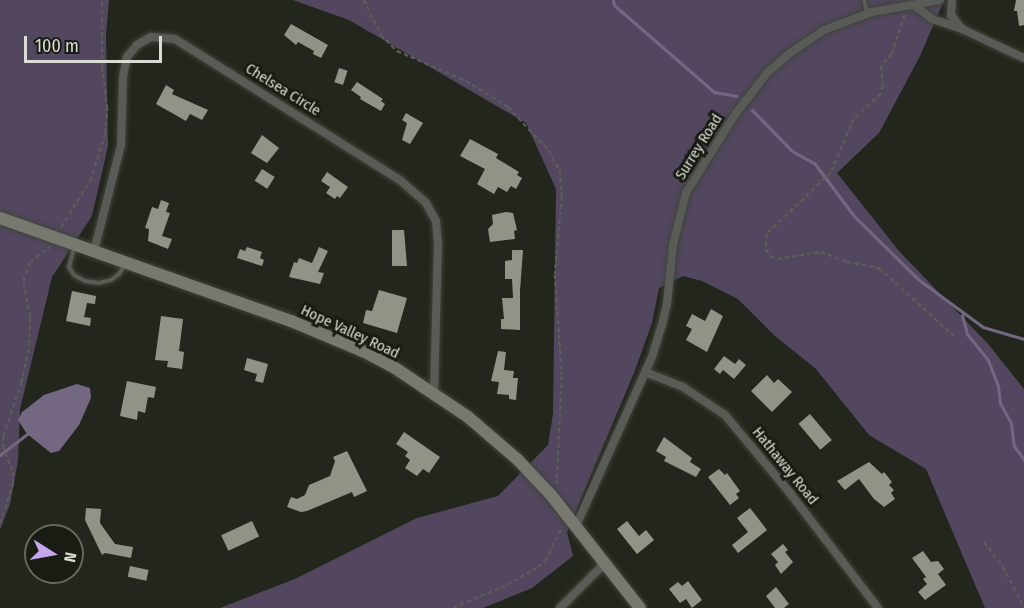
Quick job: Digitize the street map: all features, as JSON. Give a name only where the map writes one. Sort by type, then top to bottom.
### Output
[{"type":"main road","name":"Hope Valley Road","points":[[0,218],[336,339],[382,361],[434,393],[518,460],[640,608]]},
{"type":"street","name":"Surrey Road","points":[[570,525],[645,372],[665,314],[678,217],[697,172],[736,113],[768,72],[814,36],[867,13],[940,0]]},
{"type":"street","points":[[952,0],[951,15],[962,29]]},
{"type":"street","points":[[915,6],[932,19],[962,29],[1024,58]]},
{"type":"street","name":"Chelsea Circle","points":[[94,251],[121,145],[123,78],[127,57],[137,45],[151,37],[175,39],[401,181],[426,203],[436,221],[438,242],[434,393]]},
{"type":"street","name":"Hathaway Road","points":[[645,372],[683,387],[725,415],[800,506],[878,608]]},
{"type":"street","points":[[560,608],[605,563]]},
{"type":"lane","points":[[864,0],[867,13]]},
{"type":"lane","points":[[75,244],[69,267],[74,275],[85,281],[99,283],[111,280],[119,274],[126,262]]},
{"type":"path","points":[[57,232],[90,181],[105,134],[107,109],[102,67],[102,0]]},
{"type":"path","points":[[364,0],[381,35],[397,51],[466,81],[508,107],[543,143],[560,171],[562,197],[555,275],[562,387],[558,439],[559,478],[554,490]]},
{"type":"path","points":[[906,13],[892,54],[881,68],[883,86],[881,94],[854,119],[831,173],[767,234],[766,249],[770,256],[783,260],[821,252],[847,262],[872,265],[883,271],[954,336]]},
{"type":"path","points":[[0,523],[13,484],[3,436],[21,383],[29,345],[30,316],[23,281],[30,262],[53,242]]},
{"type":"path","points":[[453,608],[507,585],[538,567],[546,561],[570,525]]},
{"type":"path","points":[[984,542],[1003,567],[1024,607]]},
{"type":"shaded area","points":[[0,0],[109,0],[106,35],[108,146],[92,216],[52,277],[20,409],[18,461],[10,504],[0,530]]},
{"type":"shaded area","points":[[293,0],[944,0],[920,56],[879,133],[837,173],[899,251],[989,345],[1024,389],[1024,608],[985,608],[926,469],[869,435],[816,369],[774,335],[738,299],[702,281],[683,276],[659,288],[652,323],[634,373],[567,532],[573,556],[532,588],[483,608],[220,608],[295,579],[417,518],[498,496],[548,445],[553,414],[556,189],[526,123],[349,20]]},
{"type":"shaded area","points":[[77,384],[90,388],[91,398],[79,425],[59,451],[51,453],[27,434],[18,420],[22,412],[44,395]]},
{"type":"building","points":[[1016,0],[1024,0],[1024,25],[1019,26],[1017,11],[1014,11]]},
{"type":"building","points":[[291,24],[328,45],[321,58],[313,54],[314,51],[298,42],[296,45],[284,35]]},
{"type":"building","points":[[339,68],[348,71],[343,85],[334,82]]},
{"type":"building","points":[[357,82],[383,99],[381,101],[385,104],[381,111],[360,99],[361,97],[351,90]]},
{"type":"building","points":[[166,85],[174,90],[172,94],[208,110],[202,120],[190,114],[186,121],[156,104]]},
{"type":"building","points":[[406,113],[423,123],[410,144],[402,140],[407,123],[402,120]]},
{"type":"building","points":[[262,135],[279,148],[267,163],[251,153]]},
{"type":"building","points":[[470,139],[498,154],[496,158],[519,172],[517,175],[522,178],[516,189],[511,186],[507,192],[498,187],[494,194],[477,184],[485,169],[460,156]]},
{"type":"building","points":[[262,169],[275,177],[267,189],[255,181]]},
{"type":"building","points":[[327,172],[348,187],[340,198],[337,196],[335,199],[326,193],[330,187],[321,181]]},
{"type":"building","points":[[161,200],[169,203],[166,212],[170,213],[162,236],[172,239],[168,249],[148,241],[149,229],[145,228],[152,207],[158,209]]},
{"type":"building","points":[[513,213],[517,230],[514,231],[515,239],[490,242],[488,229],[493,224],[492,215]]},
{"type":"building","points":[[392,230],[404,230],[407,266],[392,266]]},
{"type":"building","points":[[247,247],[262,252],[260,258],[264,260],[262,266],[237,258],[240,249],[245,251]]},
{"type":"building","points":[[319,247],[328,251],[318,272],[324,273],[320,284],[289,277],[294,262],[297,263],[299,258],[312,263]]},
{"type":"building","points":[[512,250],[523,250],[520,330],[501,329],[501,319],[504,319],[502,298],[513,298],[512,279],[505,279],[505,261],[512,260]]},
{"type":"building","points":[[379,290],[407,298],[397,333],[363,323],[366,310],[372,311]]},
{"type":"building","points":[[72,291],[96,296],[95,304],[87,303],[84,317],[91,318],[90,326],[66,321]]},
{"type":"building","points":[[711,309],[723,316],[707,352],[686,340],[692,329],[686,326],[692,314],[705,321]]},
{"type":"building","points":[[161,316],[183,319],[179,351],[184,352],[182,369],[167,367],[168,361],[155,360]]},
{"type":"building","points":[[498,351],[506,352],[504,370],[514,371],[513,378],[518,378],[516,400],[509,399],[509,395],[497,394],[499,382],[491,381]]},
{"type":"building","points":[[724,356],[735,364],[739,359],[746,365],[734,379],[723,370],[720,374],[714,369]]},
{"type":"building","points":[[247,358],[268,364],[263,383],[255,381],[257,374],[244,370]]},
{"type":"building","points":[[767,375],[774,383],[778,379],[792,392],[772,412],[751,391]]},
{"type":"building","points":[[127,381],[156,387],[154,398],[148,397],[145,413],[138,411],[137,420],[120,416]]},
{"type":"building","points":[[810,414],[832,440],[820,450],[799,424]]},
{"type":"building","points":[[404,432],[440,457],[429,473],[423,469],[417,476],[405,468],[410,460],[405,456],[408,452],[396,444]]},
{"type":"building","points":[[664,437],[692,458],[690,462],[701,469],[696,477],[664,461],[666,457],[656,451]]},
{"type":"building","points":[[347,451],[367,491],[354,497],[352,492],[307,511],[301,512],[287,507],[291,497],[297,499],[305,495],[309,485],[330,476],[335,461],[333,457]]},
{"type":"building","points":[[869,462],[882,474],[884,472],[892,482],[889,485],[894,490],[891,493],[895,499],[884,507],[874,499],[859,479],[845,490],[837,481]]},
{"type":"building","points":[[719,469],[725,475],[727,473],[740,491],[736,494],[739,498],[730,505],[708,477]]},
{"type":"building","points":[[86,508],[101,509],[100,523],[115,544],[133,547],[131,558],[105,553],[102,555],[85,520]]},
{"type":"building","points":[[750,508],[767,530],[738,553],[732,545],[748,532],[737,518]]},
{"type":"building","points":[[252,521],[259,536],[228,551],[221,535]]},
{"type":"building","points":[[627,521],[639,536],[646,530],[654,540],[637,554],[617,529]]},
{"type":"building","points":[[783,544],[788,550],[785,552],[793,562],[781,574],[775,565],[778,562],[771,554]]},
{"type":"building","points":[[923,551],[931,562],[938,561],[944,569],[938,574],[946,585],[925,600],[918,592],[927,584],[923,579],[926,577],[912,558]]},
{"type":"building","points":[[130,566],[149,570],[146,581],[128,577]]},
{"type":"building","points":[[688,581],[702,600],[692,608],[686,599],[680,603],[669,589],[678,582],[682,586]]},
{"type":"building","points":[[776,587],[789,604],[784,608],[775,608],[766,596]]},
{"type":"waterway","points":[[613,0],[614,5],[714,92],[737,96]]},
{"type":"waterway","points":[[752,110],[792,151],[815,164],[854,216],[919,280],[983,327],[1024,339]]},
{"type":"waterway","points":[[962,315],[967,334],[988,360],[998,386],[1000,403],[1011,423],[1014,446],[1024,460]]},
{"type":"waterway","points":[[0,455],[29,432]]}]
